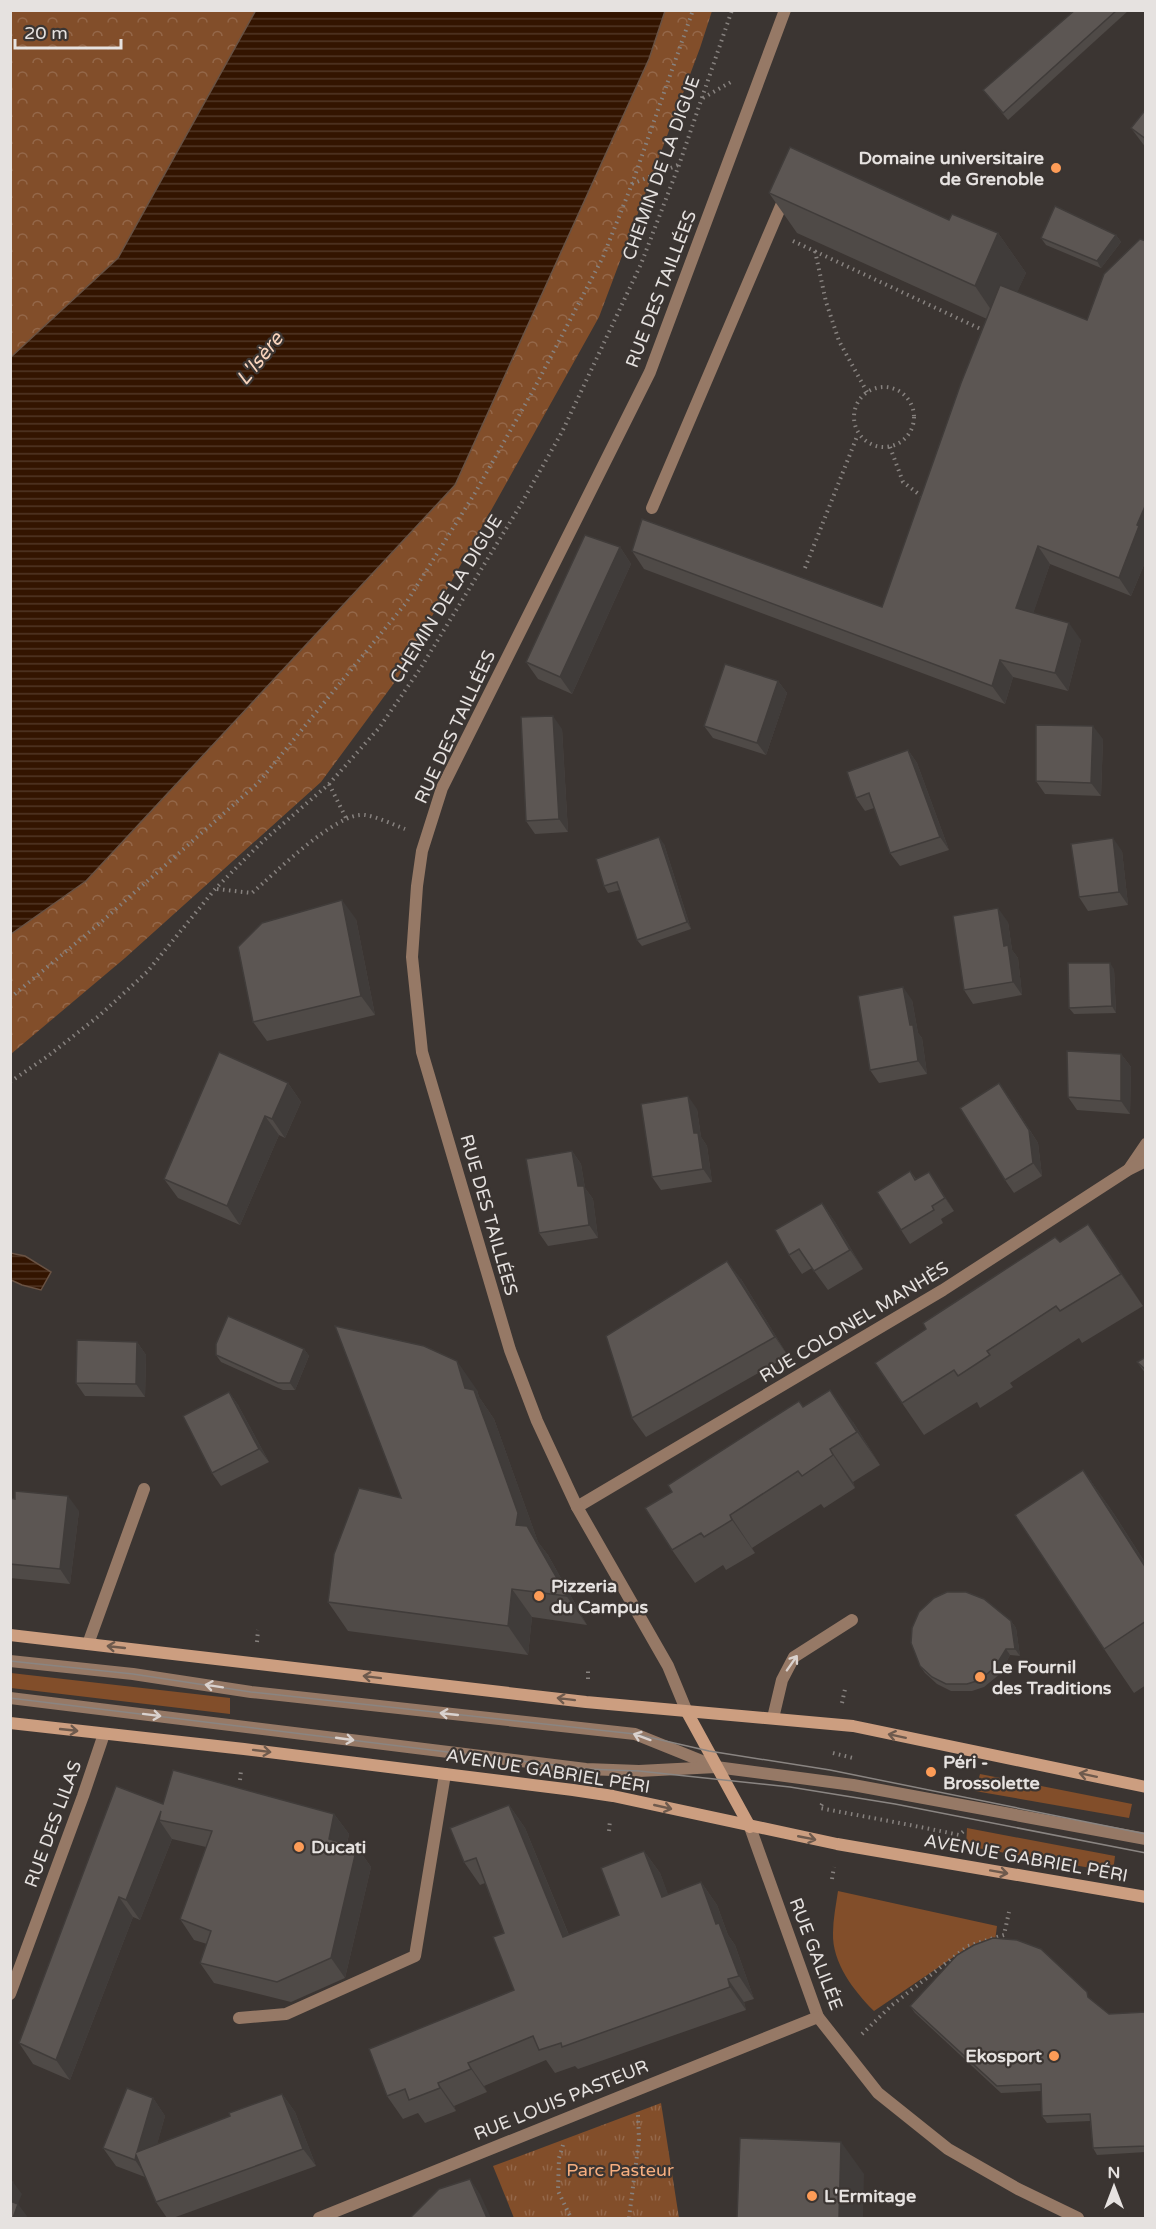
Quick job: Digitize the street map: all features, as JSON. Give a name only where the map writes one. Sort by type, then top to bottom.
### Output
[{"type":"main road","points":[[10,1635],[687,1712],[853,1726],[1146,1787]]},
{"type":"main road","points":[[687,1712],[750,1827]]},
{"type":"main road","name":"AVENUE GABRIEL PÉRI","points":[[10,1723],[613,1796],[750,1827],[849,1846],[1146,1897]]},
{"type":"street","name":"RUE DES TAILLÉES","points":[[687,1712],[668,1666],[577,1507],[537,1421],[510,1350],[423,1052],[412,957],[417,886],[426,836],[442,788],[650,372],[785,10]]},
{"type":"street","points":[[652,508],[792,180]]},
{"type":"street","points":[[1128,1170],[1146,1144]]},
{"type":"street","name":"RUE COLONEL MANHÈS","points":[[577,1507],[943,1290],[1128,1170],[1146,1161]]},
{"type":"street","points":[[88,1644],[144,1489]]},
{"type":"street","points":[[773,1718],[782,1680],[794,1657],[852,1620]]},
{"type":"street","name":"AVENUE GABRIEL PÉRI","points":[[10,1661],[134,1674],[251,1692],[635,1734],[716,1767]]},
{"type":"street","name":"AVENUE GABRIEL PÉRI","points":[[10,1698],[586,1769],[639,1771],[716,1767],[853,1785],[1146,1839]]},
{"type":"street","name":"RUE DES LILAS","points":[[10,1994],[104,1734]]},
{"type":"street","points":[[239,2018],[286,2014],[415,1956],[445,1774]]},
{"type":"street","name":"RUE GALILÉE","points":[[750,1827],[818,2017],[878,2093],[948,2149],[1018,2189],[1078,2218]]},
{"type":"street","name":"RUE LOUIS PASTEUR","points":[[318,2218],[818,2017]]},
{"type":"path","points":[[10,998],[99,924],[258,783],[406,603],[476,493],[603,258],[632,184],[693,10]]},
{"type":"path","name":"CHEMIN DE LA DIGUE","points":[[10,1082],[48,1056],[100,1015],[147,972],[216,888],[262,842],[330,784],[379,728],[420,669],[520,506],[562,432],[641,264],[679,165],[732,10]]},
{"type":"path","points":[[702,99],[731,82]]},
{"type":"path","points":[[632,184],[679,165]]},
{"type":"path","points":[[770,230],[993,334]]},
{"type":"path","points":[[815,251],[826,302],[839,341],[867,392]]},
{"type":"path","points":[[805,568],[858,434],[854,416],[860,398],[867,392],[881,387],[895,389],[907,397],[914,410],[914,424],[905,440],[890,447],[872,445],[858,434]]},
{"type":"path","points":[[890,447],[903,482],[928,501]]},
{"type":"path","points":[[330,784],[346,818]]},
{"type":"path","points":[[216,888],[252,893],[327,830],[346,818],[364,815],[426,836]]},
{"type":"path","points":[[820,1808],[959,1835],[967,1828]]},
{"type":"path","points":[[844,2051],[892,2006],[968,1946],[1004,1935],[1009,1912]]},
{"type":"path","points":[[629,2218],[643,2087]]},
{"type":"path","points":[[571,2218],[558,2191],[559,2158],[573,2115]]},
{"type":"green space","points":[[11,11],[256,11],[118,258],[11,357]]},
{"type":"green space","points":[[665,11],[712,11],[599,317],[397,679],[321,782],[125,958],[11,1054],[11,934],[86,881],[455,485],[649,59]]},
{"type":"green space","points":[[11,1673],[230,1698],[230,1714],[11,1688]]},
{"type":"green space","points":[[980,1774],[1132,1804],[1129,1818],[975,1791]]},
{"type":"green space","points":[[967,1828],[1115,1856],[1113,1872],[966,1846]]},
{"type":"green space","points":[[838,1891],[997,1926],[995,1941],[967,1948],[874,2011],[852,1985],[836,1955],[833,1928]]},
{"type":"green space","name":"Parc Pasteur","points":[[661,2103],[679,2218],[514,2218],[493,2166]]},
{"type":"water","name":"L'Isère","points":[[256,10],[665,11],[649,59],[455,485],[86,881],[11,934],[11,357],[118,258]]},
{"type":"water","points":[[10,1253],[25,1256],[51,1272],[41,1290],[11,1280]]},
{"type":"building","points":[[1075,10],[1117,10],[1003,113],[983,90]]},
{"type":"building","points":[[1146,109],[1146,139],[1131,128]]},
{"type":"building","points":[[790,147],[949,220],[952,214],[998,233],[975,286],[769,193]]},
{"type":"building","points":[[1055,206],[1116,235],[1097,261],[1041,238]]},
{"type":"building","points":[[1140,239],[1146,241],[1146,504],[1119,578],[1038,546],[1016,608],[1069,623],[1055,673],[1000,660],[992,686],[632,551],[642,519],[882,607],[961,383],[1000,285],[1087,320],[1104,274]]},
{"type":"building","points":[[585,535],[620,547],[560,677],[526,662]]},
{"type":"building","points":[[725,664],[778,681],[757,743],[704,726]]},
{"type":"building","points":[[553,716],[559,819],[526,821],[521,717]]},
{"type":"building","points":[[1036,725],[1093,726],[1091,783],[1036,781]]},
{"type":"building","points":[[908,750],[940,837],[890,853],[869,793],[856,798],[847,772]]},
{"type":"building","points":[[659,837],[687,922],[637,940],[617,882],[604,886],[596,859]]},
{"type":"building","points":[[1113,838],[1119,892],[1079,897],[1071,844]]},
{"type":"building","points":[[342,900],[361,996],[253,1022],[238,947],[262,923]]},
{"type":"building","points":[[998,908],[1004,946],[1008,945],[1013,982],[964,990],[953,916]]},
{"type":"building","points":[[1068,963],[1110,963],[1112,1006],[1069,1008]]},
{"type":"building","points":[[903,987],[910,1025],[913,1025],[918,1061],[870,1070],[858,996]]},
{"type":"building","points":[[1067,1051],[1121,1054],[1121,1101],[1068,1097]]},
{"type":"building","points":[[219,1052],[288,1083],[272,1119],[265,1116],[227,1206],[164,1179]]},
{"type":"building","points":[[999,1083],[1029,1130],[1033,1163],[1005,1180],[960,1108]]},
{"type":"building","points":[[688,1096],[694,1133],[698,1133],[703,1169],[652,1177],[641,1104]]},
{"type":"building","points":[[572,1151],[578,1186],[584,1186],[589,1225],[539,1233],[526,1159]]},
{"type":"building","points":[[910,1171],[915,1180],[929,1172],[945,1198],[932,1206],[934,1210],[901,1230],[877,1192]]},
{"type":"building","points":[[822,1203],[850,1250],[814,1271],[799,1249],[789,1255],[775,1230]]},
{"type":"building","points":[[1088,1224],[1121,1274],[1060,1311],[1056,1306],[987,1351],[990,1355],[958,1376],[954,1370],[902,1403],[875,1363],[926,1329],[923,1323],[1055,1237],[1060,1242]]},
{"type":"building","points":[[727,1261],[775,1337],[632,1418],[606,1336]]},
{"type":"building","points":[[228,1316],[304,1349],[290,1383],[278,1383],[216,1355],[216,1344]]},
{"type":"building","points":[[335,1326],[424,1346],[457,1361],[465,1388],[474,1390],[518,1513],[516,1525],[527,1526],[567,1596],[512,1589],[508,1626],[328,1602],[334,1554],[359,1488],[401,1498]]},
{"type":"building","points":[[77,1340],[137,1342],[136,1384],[76,1383]]},
{"type":"building","points":[[1146,1357],[1146,1370],[1137,1362]]},
{"type":"building","points":[[830,1390],[857,1432],[830,1449],[833,1455],[802,1476],[798,1471],[730,1515],[732,1520],[704,1537],[701,1533],[672,1550],[645,1508],[672,1492],[668,1485],[799,1401],[803,1407]]},
{"type":"building","points":[[229,1392],[259,1449],[212,1473],[183,1416]]},
{"type":"building","points":[[1083,1470],[1146,1568],[1146,1621],[1104,1649],[1015,1515]]},
{"type":"building","points":[[15,1491],[68,1496],[60,1569],[10,1564],[10,1498],[15,1499]]},
{"type":"building","points":[[947,1592],[966,1592],[984,1599],[1011,1621],[1015,1649],[1006,1649],[995,1667],[980,1680],[967,1684],[946,1684],[932,1677],[920,1666],[911,1643],[912,1628],[919,1612],[934,1598]]},
{"type":"building","points":[[173,1770],[334,1814],[329,1839],[357,1847],[331,1958],[277,1982],[200,1963],[211,1931],[180,1919],[212,1831],[159,1820],[161,1811],[126,1900],[119,1897],[56,2060],[19,2043],[116,1786],[163,1804]]},
{"type":"building","points":[[509,1805],[563,1937],[619,1915],[601,1868],[644,1851],[662,1897],[701,1882],[716,1924],[719,1923],[739,1976],[728,1979],[730,1987],[562,2047],[561,2043],[539,2050],[533,2036],[468,2063],[471,2069],[438,2083],[440,2088],[409,2100],[405,2089],[387,2096],[369,2049],[514,1990],[493,1937],[504,1933],[476,1858],[464,1862],[450,1828]]},
{"type":"building","name":"Ekosport","points":[[993,1938],[1017,1940],[1041,1949],[1087,1992],[1088,1997],[1109,2014],[1146,2012],[1146,2146],[1093,2148],[1090,2114],[1042,2116],[1041,2084],[997,2086],[910,2006],[957,1955]]},
{"type":"building","points":[[127,2088],[153,2098],[137,2152],[230,2116],[229,2113],[282,2094],[303,2149],[156,2202],[136,2155],[135,2160],[103,2148]]},
{"type":"building","points":[[740,2138],[841,2142],[839,2218],[737,2218]]},
{"type":"building","points":[[470,2179],[487,2218],[410,2218],[439,2189]]},
{"type":"building","points":[[10,2201],[18,2204],[13,2218],[10,2218]]},
{"type":"tram line","points":[[10,1661],[133,1674],[251,1692],[635,1734],[709,1751],[830,1770],[1146,1834]]},
{"type":"tram line","points":[[10,1698],[586,1769],[639,1771],[790,1787],[895,1804],[1146,1853]]},
{"type":"place","name":"Domaine universitaire de Grenoble","points":[[1056,168]]},
{"type":"place","name":"Pizzeria du Campus","points":[[539,1596]]},
{"type":"place","name":"Le Fournil des Traditions","points":[[980,1677]]},
{"type":"place","name":"Péri - Brossolette","points":[[931,1772]]},
{"type":"place","name":"Ducati","points":[[299,1847]]},
{"type":"place","name":"Ekosport","points":[[1054,2056]]},
{"type":"place","name":"L'Ermitage","points":[[812,2196]]}]
